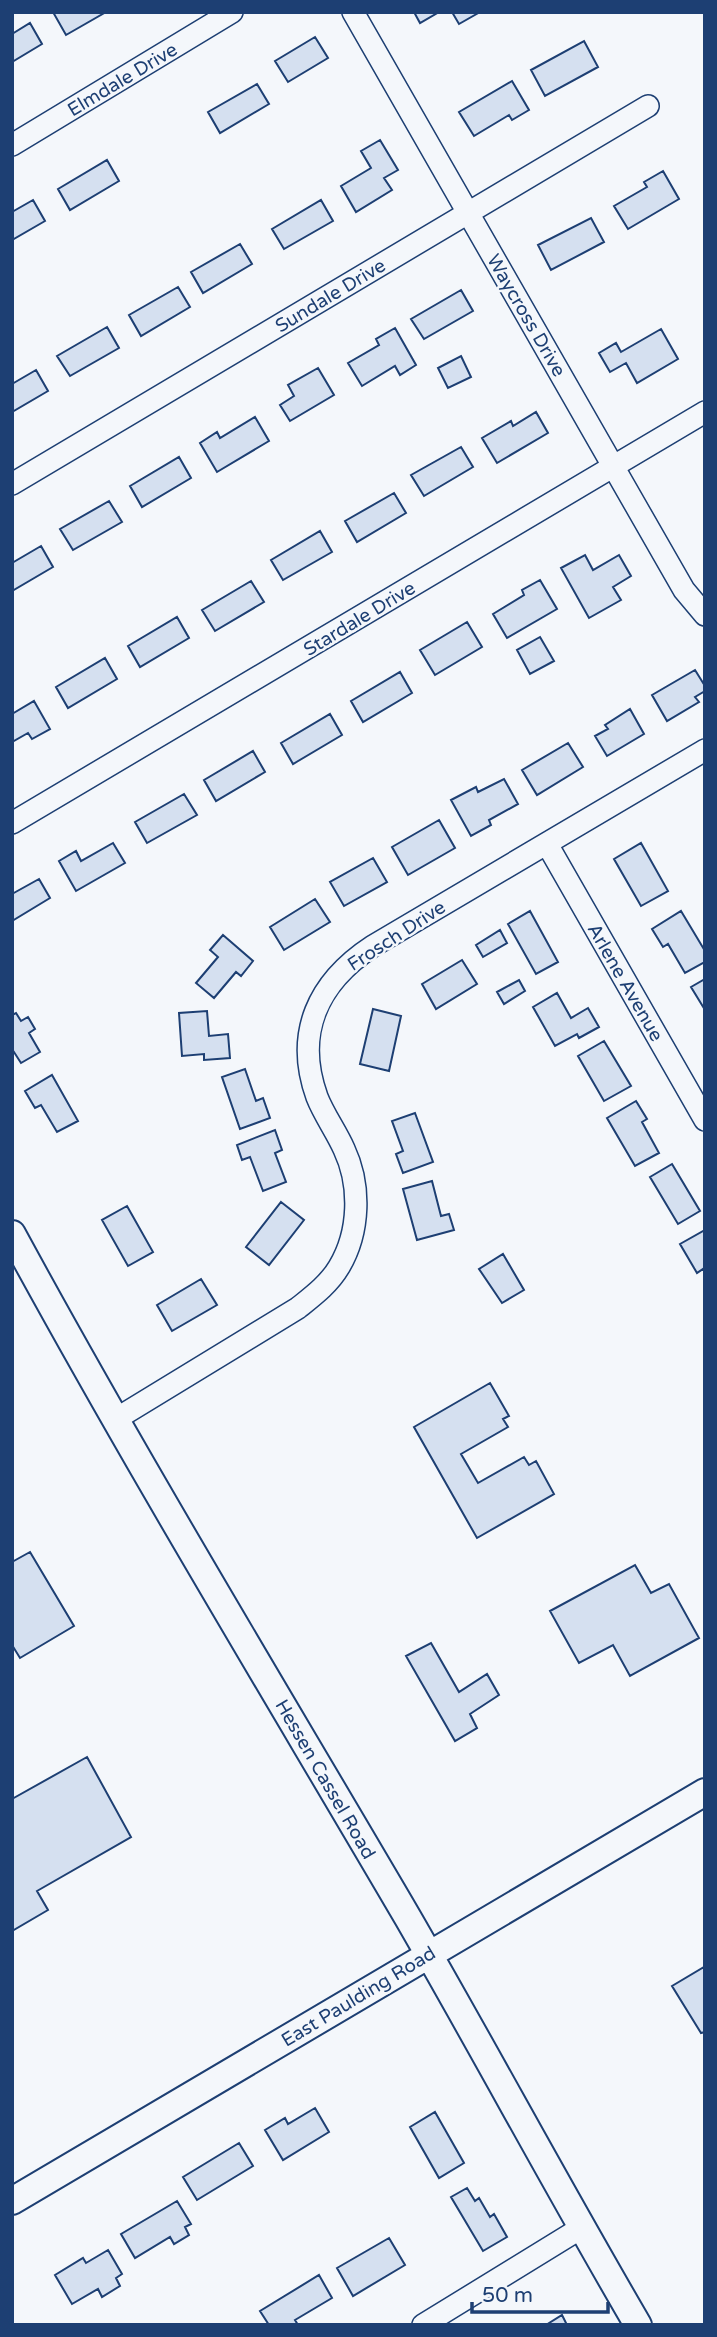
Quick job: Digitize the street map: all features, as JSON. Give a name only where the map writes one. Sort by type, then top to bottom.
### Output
[{"type":"main road","name":"Hessen Cassel Road","points":[[12,1234],[116,1419],[428,1954],[638,2325]]},
{"type":"main road","name":"East Paulding Road","points":[[12,2201],[705,1792]]},
{"type":"street","name":"Elmdale Drive","points":[[12,145],[232,12]]},
{"type":"street","name":"Waycross Drive","points":[[353,12],[684,590],[705,615]]},
{"type":"street","name":"Sundale Drive","points":[[12,484],[648,106]]},
{"type":"street","name":"Stardale Drive","points":[[12,823],[705,412]]},
{"type":"street","name":"Frosch Drive","points":[[116,1419],[298,1308],[331,1279],[342,1260],[355,1217],[354,1180],[344,1148],[316,1095],[308,1041],[311,1023],[328,988],[341,970],[373,946],[705,750]]},
{"type":"street","name":"Arlene Avenue","points":[[547,844],[705,1120]]},
{"type":"street","points":[[423,2325],[582,2228]]},
{"type":"building","points":[[53,12],[106,12],[66,35]]},
{"type":"building","points":[[414,12],[439,12],[420,23]]},
{"type":"building","points":[[452,12],[480,12],[459,24]]},
{"type":"building","points":[[30,23],[42,44],[12,62],[12,34]]},
{"type":"building","points":[[315,37],[328,58],[288,82],[275,61]]},
{"type":"building","points":[[584,41],[598,67],[545,96],[531,70]]},
{"type":"building","points":[[512,81],[529,110],[512,120],[509,115],[474,136],[459,112]]},
{"type":"building","points":[[257,84],[269,104],[220,133],[208,112]]},
{"type":"building","points":[[380,140],[398,170],[384,178],[392,190],[356,212],[341,186],[371,168],[361,151]]},
{"type":"building","points":[[107,160],[119,181],[70,210],[58,189]]},
{"type":"building","points":[[663,171],[679,199],[628,229],[614,206],[647,187],[644,182]]},
{"type":"building","points":[[33,200],[45,221],[12,240],[12,212]]},
{"type":"building","points":[[321,200],[333,221],[284,249],[272,229]]},
{"type":"building","points":[[591,218],[604,242],[551,270],[538,245]]},
{"type":"building","points":[[240,244],[252,264],[203,293],[191,272]]},
{"type":"building","points":[[178,287],[190,307],[141,336],[129,315]]},
{"type":"building","points":[[461,290],[473,311],[424,339],[411,319]]},
{"type":"building","points":[[107,327],[119,348],[70,376],[57,356]]},
{"type":"building","points":[[395,328],[416,365],[400,375],[395,366],[362,386],[348,363],[379,345],[376,339]]},
{"type":"building","points":[[661,329],[678,359],[637,383],[626,363],[610,372],[599,353],[616,343],[621,352]]},
{"type":"building","points":[[461,356],[471,377],[448,388],[438,368]]},
{"type":"building","points":[[318,368],[334,395],[290,421],[280,405],[294,396],[288,385]]},
{"type":"building","points":[[36,370],[48,391],[12,412],[12,384]]},
{"type":"building","points":[[536,412],[548,433],[497,463],[482,438],[511,421],[513,426]]},
{"type":"building","points":[[255,417],[269,441],[217,472],[200,443],[217,432],[220,438]]},
{"type":"building","points":[[461,447],[473,467],[424,496],[411,475]]},
{"type":"building","points":[[179,457],[191,478],[142,507],[130,486]]},
{"type":"building","points":[[394,493],[406,513],[357,542],[345,521]]},
{"type":"building","points":[[109,501],[122,522],[73,550],[60,529]]},
{"type":"building","points":[[320,531],[332,552],[283,580],[271,560]]},
{"type":"building","points":[[41,546],[53,567],[12,591],[12,563]]},
{"type":"building","points":[[585,555],[593,570],[619,555],[631,576],[613,587],[621,600],[589,618],[561,568]]},
{"type":"building","points":[[540,580],[557,609],[507,638],[493,614],[524,595],[522,590]]},
{"type":"building","points":[[251,581],[264,602],[215,631],[202,610]]},
{"type":"building","points":[[177,617],[189,638],[140,667],[128,646]]},
{"type":"building","points":[[467,622],[482,647],[435,675],[420,650]]},
{"type":"building","points":[[540,637],[554,661],[530,674],[517,650]]},
{"type":"building","points":[[105,658],[117,679],[68,708],[56,687]]},
{"type":"building","points":[[695,670],[705,686],[705,691],[695,697],[699,702],[667,721],[652,695]]},
{"type":"building","points":[[400,672],[412,693],[363,722],[351,701]]},
{"type":"building","points":[[34,701],[50,729],[32,739],[28,733],[12,742],[12,714]]},
{"type":"building","points":[[630,709],[644,734],[607,756],[595,736],[608,729],[605,725]]},
{"type":"building","points":[[330,714],[342,735],[293,764],[281,743]]},
{"type":"building","points":[[568,743],[583,767],[537,795],[522,770]]},
{"type":"building","points":[[253,751],[265,772],[216,801],[204,780]]},
{"type":"building","points":[[504,779],[518,804],[489,820],[491,825],[471,836],[451,800],[476,787],[478,792]]},
{"type":"building","points":[[184,794],[197,815],[147,843],[135,822]]},
{"type":"building","points":[[439,820],[455,848],[408,875],[392,847]]},
{"type":"building","points":[[113,843],[125,863],[76,891],[59,861],[76,851],[81,861]]},
{"type":"building","points":[[641,843],[668,891],[641,906],[614,859]]},
{"type":"building","points":[[373,858],[387,882],[344,906],[330,882]]},
{"type":"building","points":[[39,879],[50,898],[12,921],[12,894]]},
{"type":"building","points":[[315,899],[330,922],[284,950],[270,927]]},
{"type":"building","points":[[530,911],[558,962],[536,974],[508,924]]},
{"type":"building","points":[[681,911],[705,951],[705,962],[685,973],[668,944],[663,947],[652,929]]},
{"type":"building","points":[[500,930],[507,943],[483,957],[476,945]]},
{"type":"building","points":[[223,935],[253,961],[241,976],[236,972],[214,998],[196,983],[218,957],[210,950]]},
{"type":"building","points":[[462,960],[477,984],[436,1009],[422,984]]},
{"type":"building","points":[[705,979],[705,1010],[691,987]]},
{"type":"building","points":[[519,980],[525,991],[504,1004],[497,992]]},
{"type":"building","points":[[557,993],[571,1018],[588,1008],[599,1027],[579,1038],[577,1034],[555,1046],[533,1007]]},
{"type":"building","points":[[373,1009],[401,1016],[389,1071],[360,1064]]},
{"type":"building","points":[[207,1011],[209,1036],[228,1034],[230,1058],[204,1060],[204,1054],[182,1056],[179,1013]]},
{"type":"building","points":[[16,1013],[21,1021],[28,1017],[35,1029],[29,1033],[40,1052],[21,1063],[12,1049],[12,1015]]},
{"type":"building","points":[[604,1041],[631,1086],[604,1101],[578,1056]]},
{"type":"building","points":[[245,1069],[256,1101],[263,1098],[270,1118],[240,1129],[222,1077]]},
{"type":"building","points":[[52,1075],[78,1121],[57,1132],[41,1105],[35,1108],[25,1091]]},
{"type":"building","points":[[636,1101],[647,1119],[642,1122],[659,1153],[635,1166],[607,1118]]},
{"type":"building","points":[[415,1113],[433,1162],[403,1173],[396,1154],[403,1151],[392,1121]]},
{"type":"building","points":[[275,1130],[282,1150],[275,1153],[286,1182],[263,1191],[250,1157],[242,1160],[237,1145]]},
{"type":"building","points":[[672,1164],[700,1211],[678,1224],[650,1177]]},
{"type":"building","points":[[432,1181],[441,1216],[449,1214],[454,1230],[417,1240],[403,1189]]},
{"type":"building","points":[[281,1202],[304,1220],[269,1265],[246,1247]]},
{"type":"building","points":[[127,1206],[153,1252],[128,1266],[102,1220]]},
{"type":"building","points":[[705,1230],[705,1272],[703,1269],[697,1273],[680,1244]]},
{"type":"building","points":[[503,1254],[524,1290],[502,1303],[479,1269]]},
{"type":"building","points":[[201,1279],[217,1305],[172,1331],[157,1305]]},
{"type":"building","points":[[490,1383],[509,1416],[503,1419],[508,1427],[461,1454],[478,1483],[524,1457],[529,1465],[536,1461],[554,1494],[477,1538],[414,1427]]},
{"type":"building","points":[[30,1552],[74,1626],[20,1658],[12,1645],[12,1562]]},
{"type":"building","points":[[635,1565],[651,1593],[669,1584],[699,1638],[630,1676],[613,1645],[579,1663],[550,1611]]},
{"type":"building","points":[[431,1643],[459,1692],[487,1674],[499,1695],[470,1714],[477,1728],[455,1741],[406,1656]]},
{"type":"building","points":[[87,1757],[131,1837],[37,1891],[48,1910],[12,1931],[12,1799]]},
{"type":"building","points":[[704,1967],[705,2032],[701,2033],[672,1986]]},
{"type":"building","points":[[315,2108],[329,2132],[283,2160],[265,2130],[285,2118],[288,2124]]},
{"type":"building","points":[[435,2112],[464,2163],[439,2178],[410,2127]]},
{"type":"building","points":[[239,2143],[253,2166],[197,2200],[183,2177]]},
{"type":"building","points":[[467,2188],[475,2201],[479,2198],[490,2217],[494,2214],[507,2237],[483,2251],[451,2197]]},
{"type":"building","points":[[177,2201],[191,2224],[185,2227],[189,2235],[174,2244],[170,2237],[135,2258],[121,2234]]},
{"type":"building","points":[[389,2238],[405,2265],[353,2296],[337,2268]]},
{"type":"building","points":[[108,2250],[122,2274],[116,2278],[120,2286],[102,2297],[98,2289],[72,2304],[55,2275],[83,2258],[86,2263]]},
{"type":"building","points":[[319,2275],[332,2298],[295,2320],[298,2325],[269,2325],[260,2311]]},
{"type":"building","points":[[562,2315],[567,2325],[546,2325]]}]
